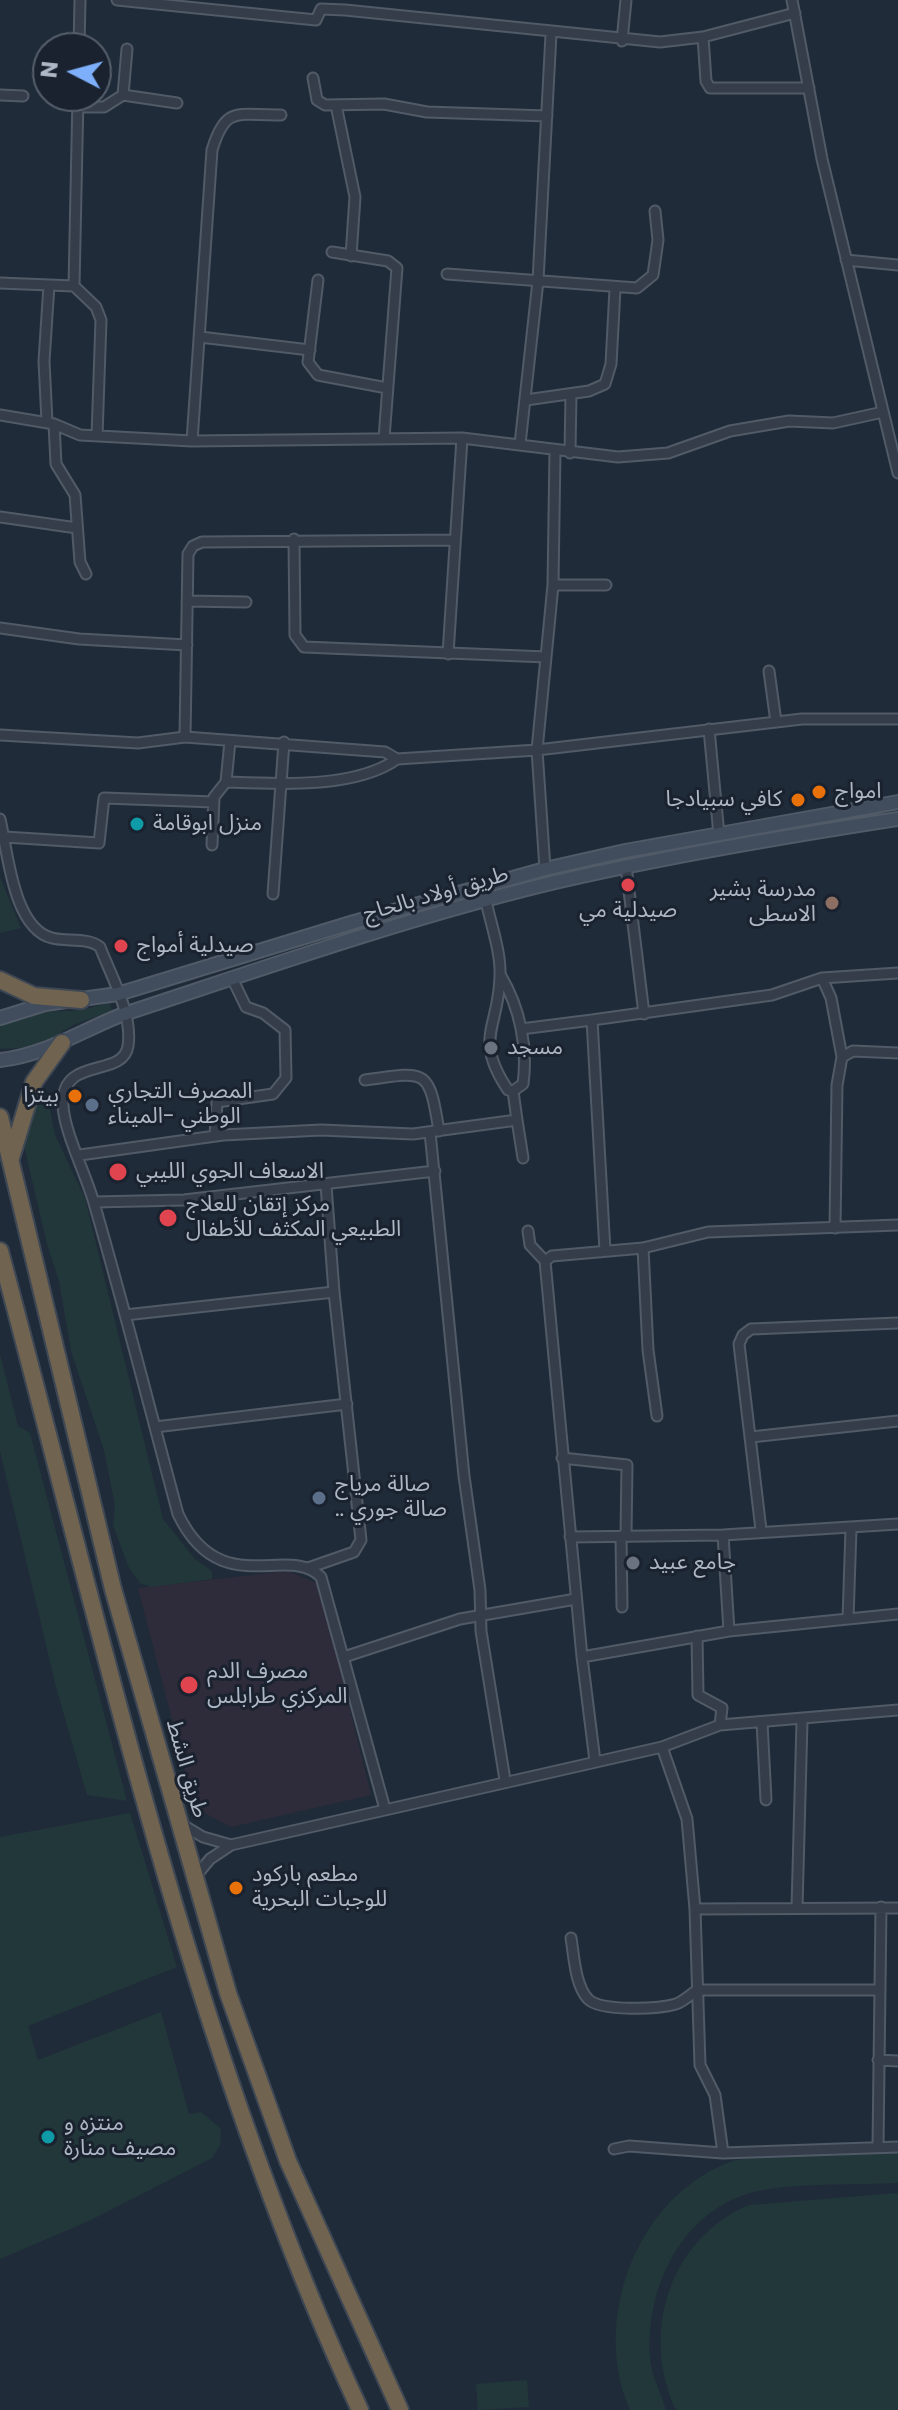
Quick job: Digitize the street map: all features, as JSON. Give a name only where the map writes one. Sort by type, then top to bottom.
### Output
[{"type":"highway","points":[[0,980],[34,996],[81,1000]]},
{"type":"highway","points":[[9,1164],[34,1082],[62,1043]]},
{"type":"highway","name":"طريق الشط","points":[[0,1117],[113,1589],[194,1879],[254,2072],[288,2161],[400,2410]]},
{"type":"highway","name":"طريق الشط","points":[[0,1251],[171,1896],[261,2170],[322,2328],[360,2410]]},
{"type":"main road","name":"طريق أولاد بالحاج","points":[[0,1018],[29,1008],[118,994],[354,922],[545,869],[898,802]]},
{"type":"main road","name":"طريق أولاد بالحاج","points":[[0,1060],[34,1054],[124,1014],[232,978],[486,901],[626,866],[898,819]]},
{"type":"street","points":[[79,32],[80,0]]},
{"type":"street","points":[[117,0],[316,20],[321,9],[346,5],[551,34],[660,42],[703,37],[795,13]]},
{"type":"street","points":[[622,41],[626,0]]},
{"type":"street","points":[[792,0],[846,260],[898,473]]},
{"type":"street","points":[[520,444],[538,281],[551,34]]},
{"type":"street","points":[[703,37],[706,81],[710,88],[809,88]]},
{"type":"street","points":[[123,95],[127,49]]},
{"type":"street","points":[[313,78],[317,100],[336,105],[384,104],[427,112],[547,116]]},
{"type":"street","points":[[0,95],[23,96]]},
{"type":"street","points":[[112,102],[123,95],[177,103]]},
{"type":"street","points":[[336,105],[355,197],[351,256]]},
{"type":"street","points":[[74,286],[78,112]]},
{"type":"street","points":[[192,441],[208,178],[220,123],[237,116],[281,115]]},
{"type":"street","points":[[447,274],[615,289],[637,288],[653,275],[658,230],[655,211]]},
{"type":"street","points":[[332,252],[392,262],[397,268],[384,438]]},
{"type":"street","points":[[846,260],[898,265]]},
{"type":"street","points":[[318,280],[309,366],[314,373],[387,388]]},
{"type":"street","points":[[0,283],[74,286],[96,307],[101,320],[97,436]]},
{"type":"street","points":[[49,285],[44,361],[50,423],[56,464],[75,495],[80,562],[86,574]]},
{"type":"street","points":[[526,400],[601,387],[608,377],[615,289]]},
{"type":"street","points":[[200,337],[310,350]]},
{"type":"street","points":[[570,453],[571,394]]},
{"type":"street","points":[[0,415],[50,423],[68,432],[97,436],[192,441],[462,438],[618,457],[668,453],[730,431],[789,421],[833,423],[883,412]]},
{"type":"street","points":[[448,654],[462,438]]},
{"type":"street","points":[[545,869],[537,750],[553,585],[555,450]]},
{"type":"street","points":[[0,517],[77,528]]},
{"type":"street","points":[[185,737],[188,554],[193,546],[202,542],[294,539],[454,540]]},
{"type":"street","points":[[294,539],[298,643],[312,648],[546,657]]},
{"type":"street","points":[[553,585],[606,585]]},
{"type":"street","points":[[187,601],[246,602]]},
{"type":"street","points":[[0,628],[79,639],[187,645]]},
{"type":"street","points":[[769,671],[776,722]]},
{"type":"street","points":[[226,782],[283,784],[370,775],[397,759],[537,750],[776,722],[898,719]]},
{"type":"street","points":[[709,729],[719,835]]},
{"type":"street","points":[[0,735],[138,743],[185,737],[284,742],[385,752],[397,759]]},
{"type":"street","points":[[212,845],[215,794],[226,782],[230,741]]},
{"type":"street","points":[[273,894],[284,742]]},
{"type":"street","points":[[5,837],[99,843],[104,798],[214,802]]},
{"type":"street","points":[[0,819],[26,919],[46,936],[96,943],[118,994],[129,1042],[123,1057],[81,1072],[64,1091],[65,1121],[80,1155],[94,1202],[178,1514],[199,1545],[217,1558],[238,1565],[308,1568],[350,1554],[361,1540],[334,1292],[326,1185]]},
{"type":"street","points":[[626,866],[644,1014]]},
{"type":"street","points":[[486,901],[500,975],[513,1000],[521,1029],[525,1068],[523,1084],[513,1091]]},
{"type":"street","points":[[521,1029],[772,995],[822,978],[898,973]]},
{"type":"street","points":[[500,975],[489,1047],[498,1075],[508,1090],[513,1091]]},
{"type":"street","points":[[215,1136],[217,1102],[273,1094],[286,1078],[285,1030],[263,1013],[246,1007],[232,978]]},
{"type":"street","points":[[822,978],[831,998],[842,1057],[837,1085],[835,1228]]},
{"type":"street","points":[[592,1020],[605,1251]]},
{"type":"street","points":[[842,1057],[853,1051],[898,1053]]},
{"type":"street","points":[[365,1080],[408,1074],[425,1080],[432,1089],[435,1171],[480,1614],[505,1780]]},
{"type":"street","points":[[513,1091],[523,1158]]},
{"type":"street","points":[[80,1155],[215,1136],[321,1130],[371,1134],[435,1132],[517,1120]]},
{"type":"street","points":[[94,1202],[184,1200],[435,1171]]},
{"type":"street","points":[[545,1261],[552,1256],[643,1248],[708,1232],[898,1225]]},
{"type":"street","points":[[528,1231],[530,1245],[545,1261],[576,1599],[595,1761]]},
{"type":"street","points":[[643,1248],[648,1350],[657,1416]]},
{"type":"street","points":[[125,1315],[334,1292]]},
{"type":"street","points":[[761,1530],[739,1344],[747,1331],[898,1323]]},
{"type":"street","points":[[155,1427],[347,1404]]},
{"type":"street","points":[[751,1437],[898,1421]]},
{"type":"street","points":[[562,1458],[627,1465],[622,1607]]},
{"type":"street","points":[[570,1537],[723,1535],[761,1530],[851,1529],[898,1524]]},
{"type":"street","points":[[848,1619],[851,1529]]},
{"type":"street","points":[[723,1535],[729,1631]]},
{"type":"street","points":[[308,1568],[324,1582],[385,1809]]},
{"type":"street","points":[[344,1657],[480,1614],[576,1599]]},
{"type":"street","points":[[582,1657],[729,1631],[898,1614]]},
{"type":"street","points":[[697,1636],[698,1695],[722,1708],[720,1725]]},
{"type":"street","points":[[194,1879],[210,1859],[231,1845],[505,1780],[662,1747],[720,1725],[802,1721],[898,1710]]},
{"type":"street","points":[[797,1908],[802,1721]]},
{"type":"street","points":[[762,1722],[766,1800]]},
{"type":"street","points":[[662,1747],[687,1819],[695,1909],[700,2065],[715,2095],[723,2153]]},
{"type":"street","points":[[178,1821],[203,1837],[231,1845]]},
{"type":"street","points":[[878,2147],[881,1907]]},
{"type":"street","points":[[695,1909],[898,1908]]},
{"type":"street","points":[[571,1938],[580,1982],[589,1999],[601,2005],[660,2008],[680,2003],[697,1990],[879,1990]]},
{"type":"street","points":[[878,2060],[898,2061]]},
{"type":"street","points":[[614,2149],[629,2146],[723,2153],[898,2147]]},
{"type":"shaded area","points":[[288,1571],[319,1584],[371,1795],[231,1827],[195,1808],[138,1588]]},
{"type":"green space","points":[[0,877],[21,928],[0,933]]},
{"type":"green space","points":[[110,1003],[112,1011],[73,1025],[37,1047],[0,1049],[0,1025],[10,1019],[30,1013],[79,1010]]},
{"type":"green space","points":[[46,1091],[55,1135],[85,1198],[163,1519],[195,1559],[212,1571],[212,1579],[151,1587],[140,1583],[129,1568],[113,1525],[115,1506],[104,1450],[71,1351],[59,1281],[24,1146],[36,1096]]},
{"type":"green space","points":[[0,1354],[18,1426],[30,1433],[127,1801],[87,1795],[56,1687],[0,1451]]},
{"type":"green space","points":[[130,1813],[177,1967],[28,2026],[38,2060],[161,2012],[189,2114],[201,2112],[221,2129],[220,2145],[212,2158],[89,2221],[0,2259],[0,1837]]},
{"type":"green space","points":[[898,2152],[898,2183],[769,2189],[740,2196],[716,2209],[694,2227],[664,2273],[650,2328],[651,2364],[666,2410],[630,2410],[619,2375],[616,2337],[620,2300],[631,2264],[648,2230],[671,2201],[700,2177],[739,2159]]},
{"type":"green space","points":[[898,2193],[898,2410],[676,2410],[666,2380],[661,2350],[662,2320],[669,2291],[681,2265],[699,2241],[721,2220],[749,2205]]},
{"type":"green space","points":[[527,2380],[529,2407],[478,2410],[476,2384]]},
{"type":"place","name":"امواج","points":[[819,792]]},
{"type":"place","name":"كافي سبيادجا","points":[[798,800]]},
{"type":"place","name":"منزل ابوقامة","points":[[137,824]]},
{"type":"place","name":"صيدلية مي","points":[[628,885]]},
{"type":"place","name":"مدرسة بشير الاسطى","points":[[832,903]]},
{"type":"place","name":"صيدلية أمواج","points":[[121,946]]},
{"type":"place","name":"مسجد","points":[[491,1048]]},
{"type":"place","name":"بيتزا","points":[[75,1096]]},
{"type":"place","name":"المصرف التجاري الوطني -الميناء","points":[[92,1105]]},
{"type":"place","name":"الاسعاف الجوي الليبي","points":[[118,1172]]},
{"type":"place","name":"مركز إتقان للعلاج الطبيعي المكثف للأطفال","points":[[168,1218]]},
{"type":"place","name":"صالة مرياج .. صالة جوري","points":[[319,1498]]},
{"type":"place","name":"جامع عبيد","points":[[633,1563]]},
{"type":"place","name":"مصرف الدم المركزي طرابلس","points":[[189,1685]]},
{"type":"place","name":"مطعم باركود للوجبات البحرية","points":[[236,1888]]},
{"type":"place","name":"منتزه و مصيف منارة","points":[[48,2137]]}]
